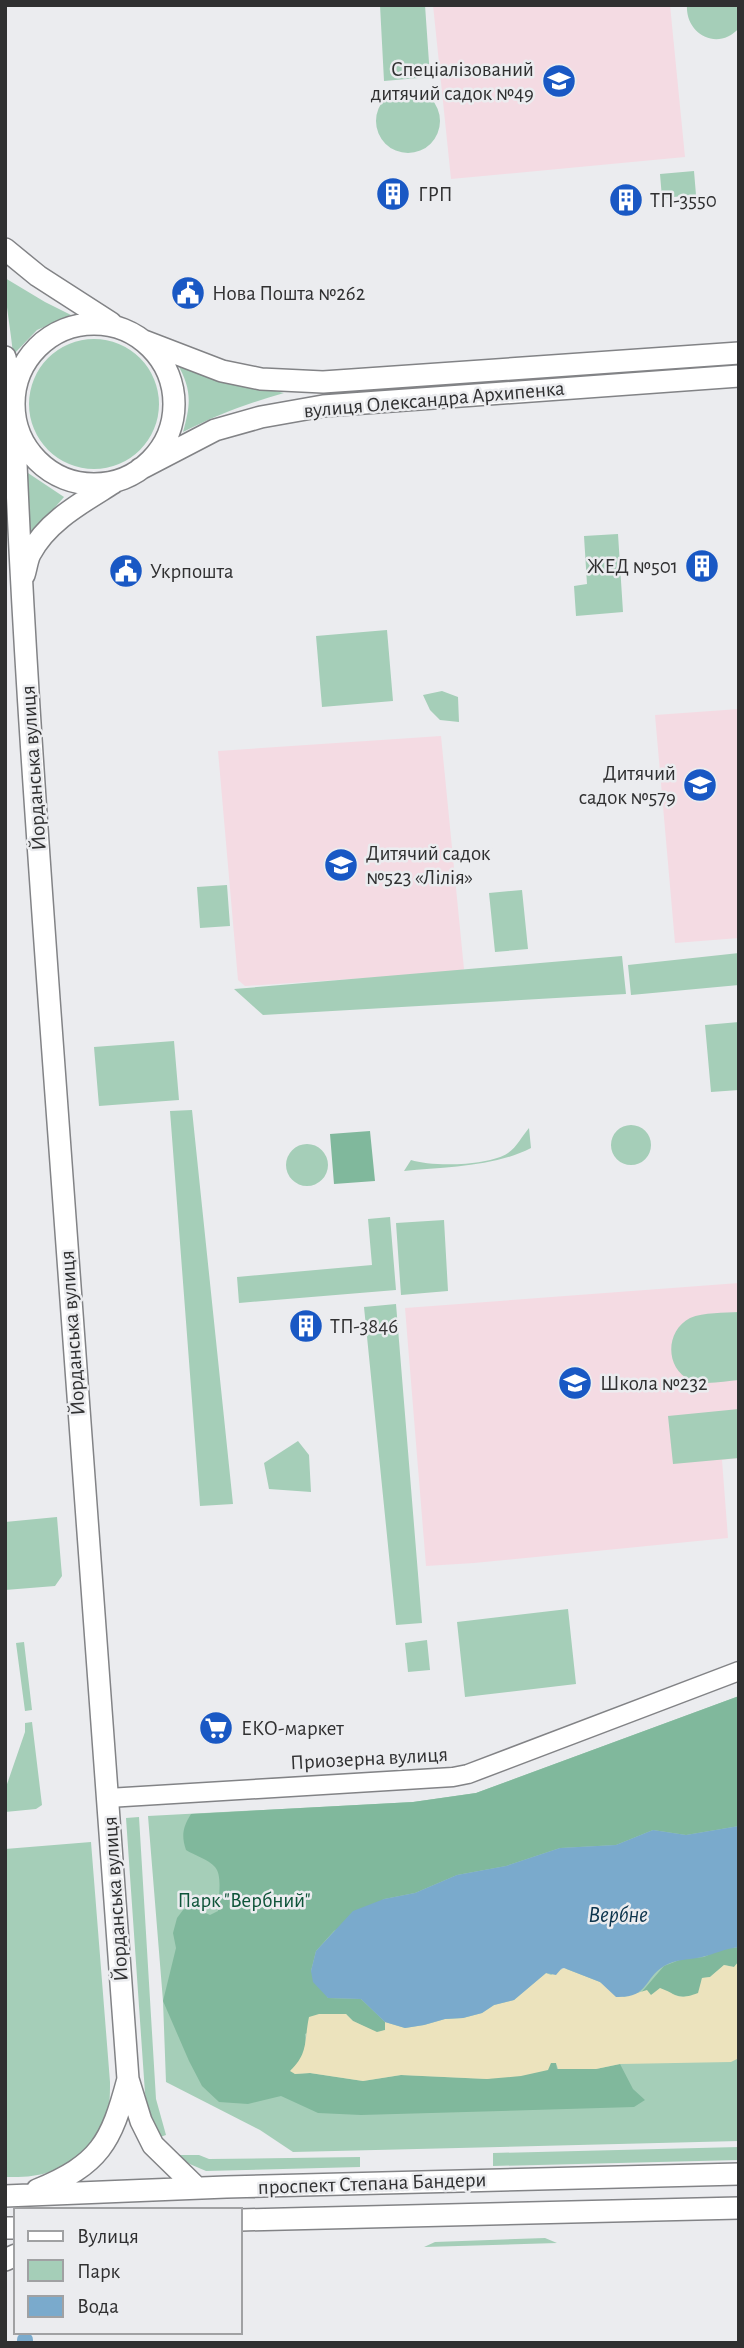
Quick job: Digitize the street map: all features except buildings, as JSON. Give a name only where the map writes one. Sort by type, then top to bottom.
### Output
[{"type":"main road","points":[[5,250],[50,284],[144,341],[167,370],[171,382],[174,406],[170,430],[158,452],[140,469],[115,481],[87,484],[60,477],[37,461],[21,439],[13,405],[22,367],[31,354],[56,333],[87,324],[119,328]]},
{"type":"main road","name":"вулиця Олександра Архипенка","points":[[144,341],[222,370],[261,379],[323,382],[739,353]]},
{"type":"main road","name":"Йорданська вулиця","points":[[5,357],[13,405],[20,587],[77,1408],[128,2079],[141,2121],[153,2144],[197,2188]]},
{"type":"main road","name":"вулиця Олександра Архипенка","points":[[140,469],[215,430],[261,417],[323,406],[739,376]]},
{"type":"main road","name":"Йорданська вулиця","points":[[20,587],[30,554],[52,525],[115,481]]},
{"type":"main road","name":"Йорданська вулиця","points":[[15,2196],[59,2181],[79,2170],[94,2157],[105,2143],[119,2113],[128,2079]]},
{"type":"main road","name":"проспект Степана Бандери","points":[[15,2196],[197,2188],[739,2174]]},
{"type":"main road","name":"проспект Степана Бандери","points":[[242,2220],[739,2208]]},
{"type":"street","name":"Приозерна вулиця","points":[[108,1798],[468,1774],[739,1671]]},
{"type":"shaded area","name":"Спеціалізований дитячий садок №49","points":[[433,5],[670,5],[685,157],[451,179]]},
{"type":"shaded area","name":"Дитячий садок №579","points":[[739,709],[739,938],[675,943],[655,715]]},
{"type":"shaded area","name":"Дитячий садок №523 «Лілія»","points":[[441,736],[464,969],[457,972],[245,986],[238,980],[218,751]]},
{"type":"shaded area","name":"Школа №232","points":[[739,1283],[739,1458],[722,1460],[728,1538],[426,1566],[405,1308]]},
{"type":"green space","points":[[380,5],[425,5],[430,77],[384,81]]},
{"type":"green space","points":[[687,5],[739,5],[739,28],[722,39],[704,36],[691,24]]},
{"type":"green space","points":[[402,89],[414,89],[431,98],[438,109],[438,133],[431,144],[414,153],[402,153],[390,148],[381,139],[376,127],[376,115],[381,103],[390,94]]},
{"type":"green space","points":[[694,171],[696,195],[662,198],[660,174]]},
{"type":"green space","points":[[5,278],[71,315],[37,330],[13,355],[6,297]]},
{"type":"green space","points":[[94,339],[119,344],[140,358],[154,379],[159,404],[154,429],[140,450],[119,464],[94,469],[69,464],[48,450],[34,429],[29,404],[34,379],[48,358],[69,344]]},
{"type":"green space","points":[[177,363],[244,384],[284,393],[232,410],[183,432],[189,397]]},
{"type":"green space","points":[[22,469],[64,497],[44,520],[25,549]]},
{"type":"green space","points":[[618,534],[623,612],[576,616],[574,586],[587,584],[584,536]]},
{"type":"green space","points":[[387,630],[393,701],[322,707],[316,636]]},
{"type":"green space","points":[[442,691],[458,697],[459,722],[440,720],[430,710],[423,695]]},
{"type":"green space","points":[[227,885],[230,926],[200,928],[197,887]]},
{"type":"green space","points":[[522,890],[528,949],[495,952],[489,893]]},
{"type":"green space","points":[[739,953],[739,985],[631,995],[628,965]]},
{"type":"green space","points":[[622,956],[626,994],[263,1015],[234,989]]},
{"type":"green space","points":[[739,1022],[739,1090],[711,1092],[705,1025]]},
{"type":"green space","points":[[174,1041],[179,1100],[99,1106],[94,1047]]},
{"type":"green space","points":[[192,1110],[233,1504],[200,1506],[170,1111]]},
{"type":"green space","points":[[631,1125],[639,1126],[645,1131],[650,1137],[650,1153],[645,1159],[639,1164],[631,1165],[623,1164],[617,1159],[612,1153],[611,1145],[612,1137],[617,1131],[623,1126]]},
{"type":"green space","points":[[529,1128],[531,1148],[517,1154],[501,1159],[469,1165],[404,1171],[411,1160],[432,1164],[488,1161],[508,1153]]},
{"type":"green space","points":[[370,1131],[375,1181],[334,1184],[330,1134]]},
{"type":"green space","points":[[307,1144],[322,1150],[328,1165],[322,1180],[307,1186],[292,1180],[286,1165],[292,1150]]},
{"type":"green space","points":[[390,1217],[396,1290],[239,1303],[237,1277],[372,1265],[368,1219]]},
{"type":"green space","points":[[444,1220],[448,1291],[401,1295],[396,1223]]},
{"type":"green space","points":[[396,1304],[422,1623],[396,1625],[364,1307]]},
{"type":"green space","points":[[739,1312],[739,1380],[701,1383],[682,1374],[672,1359],[671,1349],[672,1340],[682,1324],[701,1315]]},
{"type":"green space","points":[[739,1409],[739,1458],[673,1464],[668,1416]]},
{"type":"green space","points":[[298,1441],[309,1455],[311,1492],[269,1489],[264,1463]]},
{"type":"green space","points":[[57,1517],[62,1576],[55,1586],[5,1590],[5,1522]]},
{"type":"green space","points":[[568,1609],[576,1684],[465,1697],[457,1622]]},
{"type":"green space","points":[[427,1640],[430,1670],[408,1672],[405,1643]]},
{"type":"green space","points":[[24,1642],[32,1710],[25,1711],[16,1643]]},
{"type":"green space","name":"Парк \"Вербний\"","points":[[739,1696],[739,1826],[328,1998],[739,1947],[739,2141],[293,2152],[260,2130],[166,2082],[163,2001],[148,1816],[413,1802],[476,1793]]},
{"type":"green space","points":[[739,1696],[739,1826],[686,1835],[653,1830],[616,1845],[560,1848],[506,1866],[457,1875],[415,1893],[384,1899],[334,1931],[316,1951],[311,1971],[328,1998],[361,1999],[385,2022],[385,2030],[377,2033],[353,2021],[346,2014],[305,2034],[303,2054],[291,2070],[295,2074],[310,2073],[363,2081],[401,2075],[487,2079],[550,2063],[556,2063],[557,2069],[596,2069],[620,2064],[633,2089],[645,2100],[634,2107],[361,2115],[318,2113],[281,2096],[248,2104],[219,2102],[202,2086],[163,2001],[176,1948],[173,1933],[177,1918],[183,1910],[191,1906],[210,1915],[218,1911],[219,1882],[215,1867],[186,1850],[184,1845],[184,1831],[191,1814],[413,1802],[476,1793]]},
{"type":"green space","points":[[32,1722],[42,1805],[36,1809],[5,1812],[5,1790],[25,1732],[25,1723]]},
{"type":"green space","points":[[139,1817],[156,2099],[166,2135],[160,2137],[148,2109],[145,2093],[126,1818]]},
{"type":"green space","points":[[91,1842],[110,2082],[107,2114],[96,2139],[66,2164],[38,2175],[5,2177],[5,1849]]},
{"type":"green space","points":[[739,1947],[739,1961],[734,1967],[724,1965],[710,1977],[702,1978],[699,1994],[682,1997],[666,1991],[651,1995],[640,1994],[664,1966],[682,1959],[704,1957],[721,1949]]},
{"type":"green space","points":[[739,2147],[739,2160],[493,2166],[493,2153]]},
{"type":"green space","points":[[176,2155],[199,2155],[209,2159],[360,2157],[360,2167],[206,2171]]},
{"type":"green space","points":[[545,2238],[557,2243],[424,2247],[435,2242]]},
{"type":"sand","points":[[739,1961],[739,2058],[731,2062],[620,2064],[596,2069],[558,2069],[556,2063],[551,2063],[548,2070],[487,2079],[401,2075],[363,2081],[310,2073],[295,2074],[290,2071],[303,2052],[309,2017],[319,2014],[346,2014],[353,2021],[377,2032],[385,2030],[385,2022],[405,2028],[463,2018],[514,2000],[546,1973],[551,1975],[564,1968],[600,1982],[624,1997],[647,1990],[651,1995],[660,1988],[685,1997],[698,1993],[702,1978],[710,1977],[724,1965],[734,1967]]},
{"type":"water","name":"Вербне","points":[[739,1826],[739,1947],[664,1966],[634,1994],[616,1997],[600,1982],[564,1968],[556,1975],[546,1973],[514,2000],[494,2005],[482,2013],[405,2028],[385,2022],[361,1999],[328,1998],[313,1982],[311,1971],[316,1951],[353,1911],[384,1899],[415,1893],[457,1875],[506,1866],[560,1848],[616,1845],[653,1830],[686,1835]]},
{"type":"place","name":"Спеціалізований дитячий садок №49","points":[[559,81]]},
{"type":"place","name":"ГРП","points":[[393,194]]},
{"type":"place","name":"ТП-3550","points":[[626,200]]},
{"type":"place","name":"Нова Пошта №262","points":[[188,293]]},
{"type":"place","name":"ЖЕД №501","points":[[702,566]]},
{"type":"place","name":"Укрпошта","points":[[126,571]]},
{"type":"place","name":"Дитячий садок №579","points":[[700,785]]},
{"type":"place","name":"Дитячий садок №523 «Лілія»","points":[[341,865]]},
{"type":"place","name":"ТП-3846","points":[[306,1326]]},
{"type":"place","name":"Школа №232","points":[[575,1383]]},
{"type":"place","name":"ЕКО-маркет","points":[[216,1728]]}]
